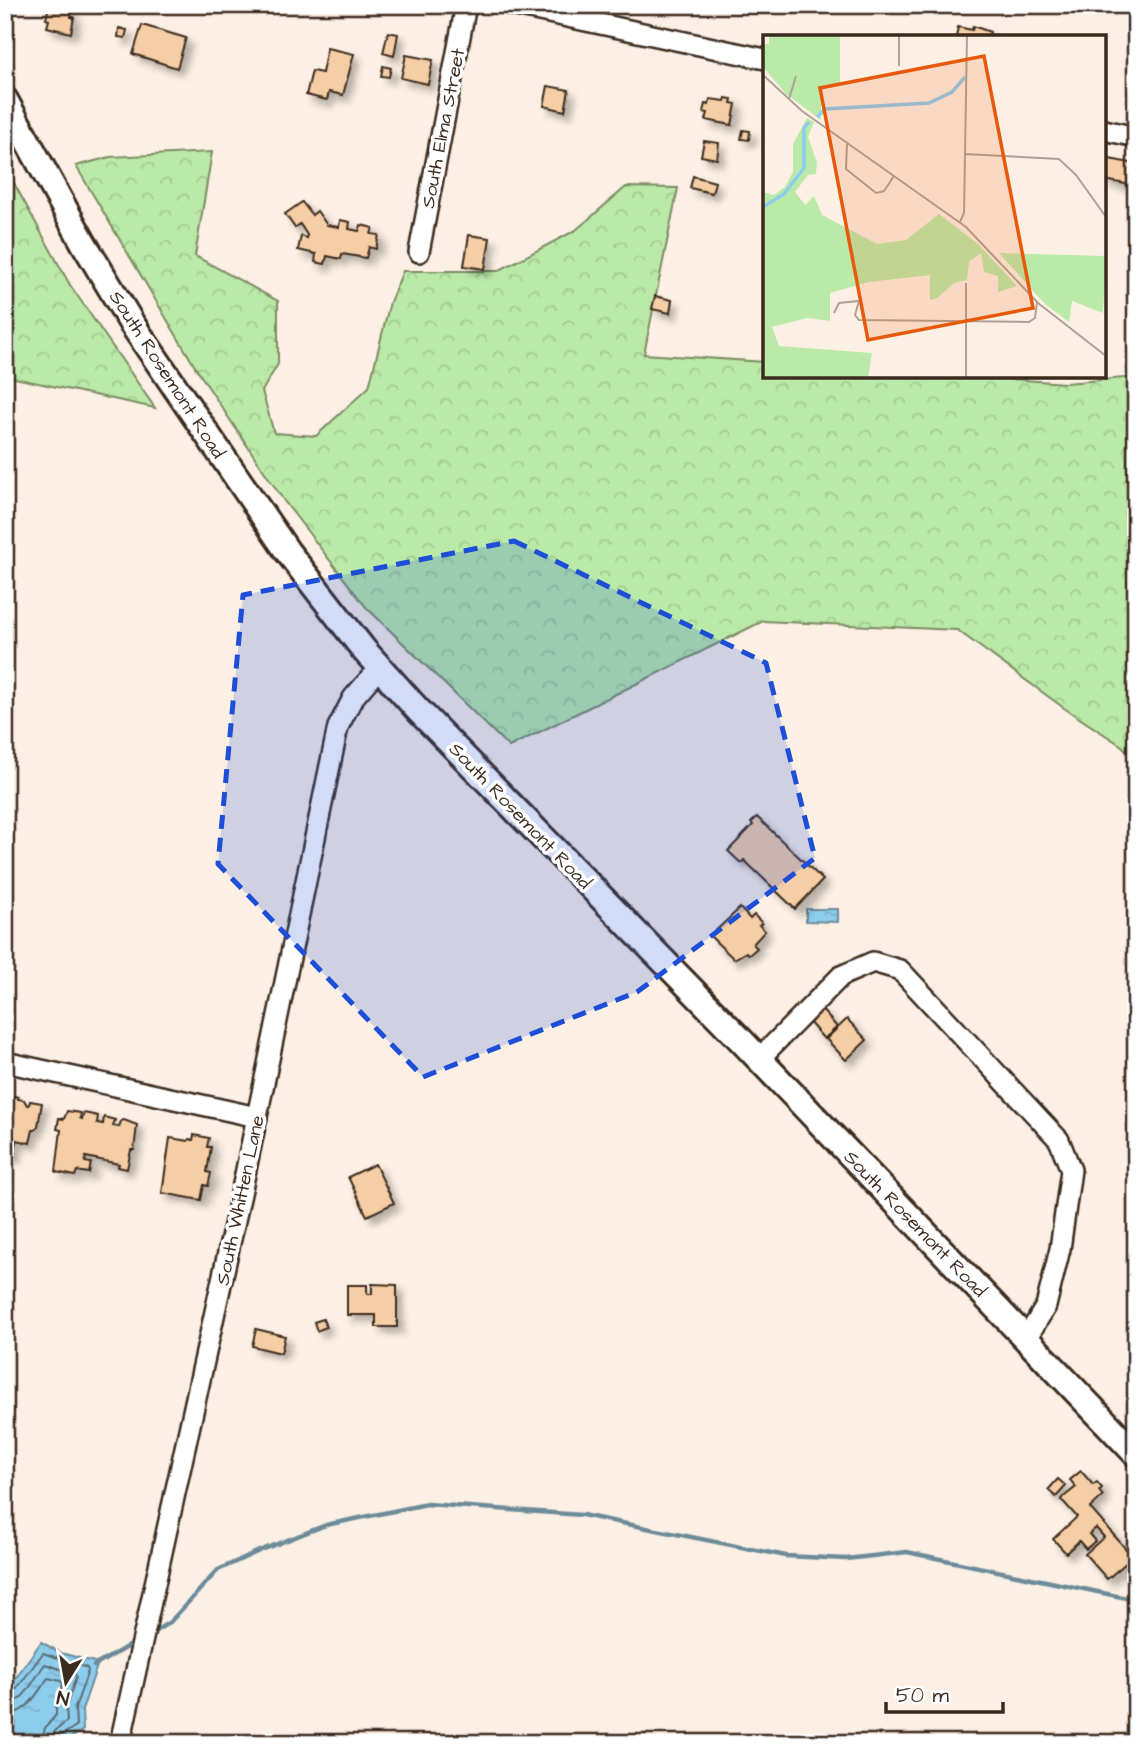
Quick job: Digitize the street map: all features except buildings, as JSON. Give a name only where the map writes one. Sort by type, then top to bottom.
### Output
[{"type":"main road","name":"South Rosemont Road","points":[[5,100],[83,242],[149,349],[287,551],[379,668],[759,1059],[1136,1454]]},
{"type":"street","name":"South Elma Street","points":[[419,252],[466,5]]},
{"type":"street","points":[[511,5],[763,59]]},
{"type":"street","points":[[1106,130],[1136,137]]},
{"type":"street","name":"South Whitten Lane","points":[[120,1743],[257,1117],[338,727],[353,698],[379,668]]},
{"type":"street","points":[[759,1059],[841,976],[873,962],[900,970],[1059,1140],[1071,1170],[1060,1249],[1046,1306],[1026,1339]]},
{"type":"street","points":[[5,1062],[257,1117]]},
{"type":"highlighted area","points":[[514,541],[766,663],[815,858],[637,992],[423,1077],[218,864],[243,595]]},
{"type":"green space","points":[[212,152],[195,256],[278,301],[278,364],[262,391],[274,433],[316,436],[369,387],[390,302],[403,271],[498,271],[576,230],[626,187],[678,188],[644,354],[763,362],[763,378],[997,378],[1065,383],[1136,377],[1136,761],[1122,746],[1064,708],[957,630],[763,621],[509,747],[366,607],[284,501],[197,370],[76,166],[110,157]]},
{"type":"green space","points":[[5,167],[70,285],[155,408],[5,376]]},
{"type":"water","points":[[806,909],[838,909],[838,922],[806,921]]},
{"type":"water","points":[[41,1642],[61,1653],[98,1663],[82,1710],[83,1730],[63,1743],[5,1743],[5,1693]]},
{"type":"waterway","points":[[152,1633],[170,1622],[218,1570],[326,1525],[427,1504],[582,1515],[786,1556],[846,1559],[907,1552],[1136,1600]]},
{"type":"waterway","points":[[94,1666],[135,1642]]}]
